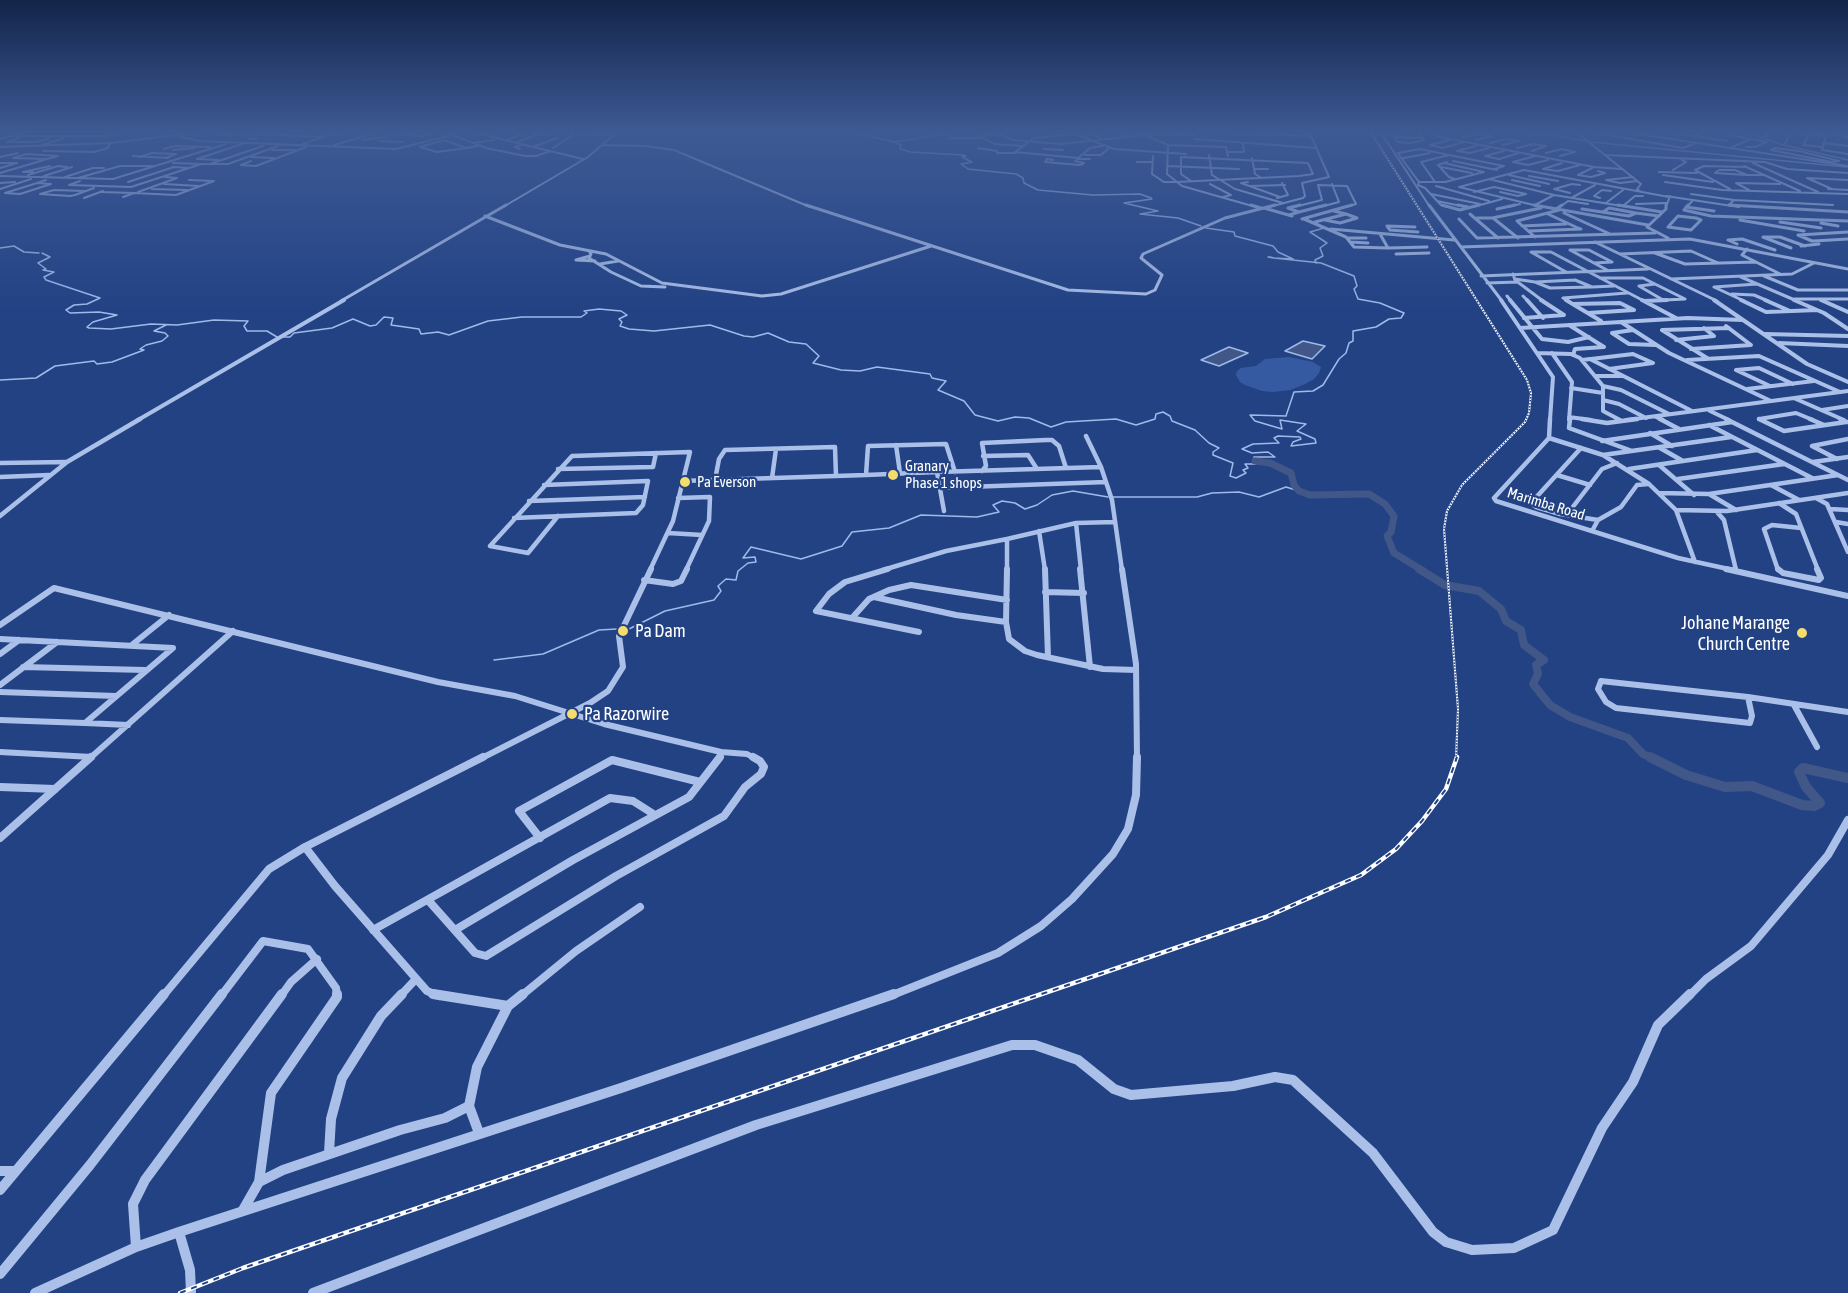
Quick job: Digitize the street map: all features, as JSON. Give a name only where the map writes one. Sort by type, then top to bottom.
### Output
[{"type":"street","points":[[11,191],[5,194],[29,191]]},
{"type":"street","points":[[49,191],[40,194],[70,196],[84,191]]},
{"type":"street","points":[[123,197],[139,191]]},
{"type":"street","points":[[150,194],[157,191]]},
{"type":"street","points":[[84,198],[101,192],[176,195],[186,191]]},
{"type":"street","points":[[0,516],[67,462],[528,191]]},
{"type":"street","points":[[773,191],[808,206],[1071,291],[1146,294],[1155,290],[1162,275],[1142,260],[1141,256],[1225,218],[1305,197],[1303,191]]},
{"type":"street","points":[[1201,191],[1315,222],[1347,238],[1367,241],[1350,242]]},
{"type":"street","points":[[1222,197],[1231,195],[1224,191]]},
{"type":"street","points":[[1241,191],[1284,203]]},
{"type":"street","points":[[1263,191],[1280,197]]},
{"type":"street","points":[[1270,199],[1288,195],[1287,191]]},
{"type":"street","points":[[1299,212],[1288,209],[1322,200],[1319,191]]},
{"type":"street","points":[[1289,215],[1339,202],[1335,191]]},
{"type":"street","points":[[1302,219],[1356,204],[1350,191]]},
{"type":"street","points":[[1422,191],[1454,240],[1500,299],[1554,381],[1549,438],[1603,455],[1629,469],[1649,484],[1676,510],[1695,562]]},
{"type":"street","points":[[1427,191],[1437,201],[1470,207],[1503,198]]},
{"type":"street","points":[[1449,191],[1491,201]]},
{"type":"street","points":[[1488,195],[1503,191]]},
{"type":"street","points":[[1500,192],[1520,196],[1526,194],[1515,191]]},
{"type":"street","points":[[1539,191],[1662,212]]},
{"type":"street","points":[[1565,191],[1577,194]]},
{"type":"street","points":[[1572,198],[1582,191]]},
{"type":"street","points":[[1601,191],[1594,196],[1609,200]]},
{"type":"street","points":[[1610,191],[1618,193]]},
{"type":"street","points":[[1606,203],[1621,191]]},
{"type":"street","points":[[1630,191],[1668,199]]},
{"type":"street","points":[[1642,191],[1668,199]]},
{"type":"street","points":[[1694,191],[1690,195],[1737,201],[1811,202],[1833,205]]},
{"type":"street","points":[[1761,191],[1844,191]]},
{"type":"street","points":[[1818,191],[1822,193]]},
{"type":"street","points":[[1474,192],[1558,210],[1648,225]]},
{"type":"street","points":[[103,198],[118,193]]},
{"type":"street","points":[[1729,205],[1737,201],[1742,193]]},
{"type":"street","points":[[1431,194],[1481,204]]},
{"type":"street","points":[[1711,198],[1716,194]]},
{"type":"street","points":[[1534,205],[1554,195]]},
{"type":"street","points":[[1764,201],[1761,199],[1766,195]]},
{"type":"street","points":[[1790,202],[1786,200],[1791,195]]},
{"type":"street","points":[[1623,206],[1636,196],[1729,205],[1848,212]]},
{"type":"street","points":[[1321,197],[1337,197]]},
{"type":"street","points":[[1830,211],[1839,197]]},
{"type":"street","points":[[1627,202],[1642,205],[1668,199]]},
{"type":"street","points":[[1648,225],[1666,208],[1668,199]]},
{"type":"street","points":[[1536,237],[1517,221],[1548,214],[1558,210],[1568,201],[1587,204]]},
{"type":"street","points":[[1577,212],[1593,201]]},
{"type":"street","points":[[1692,201],[1684,210],[1786,219]]},
{"type":"street","points":[[1686,207],[1715,209],[1692,201]]},
{"type":"street","points":[[1755,207],[1758,201]]},
{"type":"street","points":[[1780,208],[1783,202]]},
{"type":"street","points":[[1804,208],[1811,202]]},
{"type":"street","points":[[1497,209],[1524,203]]},
{"type":"street","points":[[1319,207],[1358,218],[1338,223],[1325,220]]},
{"type":"street","points":[[1477,218],[1492,218],[1543,207]]},
{"type":"street","points":[[1582,208],[1631,216],[1636,213],[1659,216]]},
{"type":"street","points":[[1558,210],[1612,235]]},
{"type":"street","points":[[1774,211],[1824,220]]},
{"type":"street","points":[[1810,212],[1848,220]]},
{"type":"street","points":[[1732,213],[1744,217],[1848,220]]},
{"type":"street","points":[[1732,213],[1804,231]]},
{"type":"street","points":[[1315,222],[1346,214]]},
{"type":"street","points":[[1470,214],[1499,238]]},
{"type":"street","points":[[1510,214],[1525,219]]},
{"type":"street","points":[[1548,214],[1594,235]]},
{"type":"street","points":[[485,216],[560,245],[589,253],[603,254],[662,284],[674,286]]},
{"type":"street","points":[[1679,216],[1701,220],[1689,231],[1668,227],[1671,223],[1679,216]]},
{"type":"street","points":[[1492,218],[1518,238]]},
{"type":"street","points":[[1764,218],[1821,228]]},
{"type":"street","points":[[1459,219],[1477,238],[1655,233]]},
{"type":"street","points":[[1802,219],[1838,226]]},
{"type":"street","points":[[1653,220],[1671,223]]},
{"type":"street","points":[[1522,226],[1570,224]]},
{"type":"street","points":[[1648,225],[1647,229],[1671,239]]},
{"type":"street","points":[[1415,227],[1387,226],[1390,230],[1418,232]]},
{"type":"street","points":[[1331,229],[1345,228],[1358,233],[1454,240]]},
{"type":"street","points":[[1529,231],[1581,229]]},
{"type":"street","points":[[1764,253],[1819,244],[1798,235],[1848,232]]},
{"type":"street","points":[[1834,233],[1848,238]]},
{"type":"street","points":[[1380,234],[1388,248]]},
{"type":"street","points":[[1400,236],[1408,248]]},
{"type":"street","points":[[1563,236],[1576,243]]},
{"type":"street","points":[[1791,248],[1762,237],[1780,237],[1805,246]]},
{"type":"street","points":[[1347,238],[1354,247],[1427,247]]},
{"type":"street","points":[[1812,241],[1848,238]]},
{"type":"street","points":[[1461,247],[1695,239],[1848,269]]},
{"type":"street","points":[[1749,250],[1728,240],[1742,239],[1775,250]]},
{"type":"street","points":[[1595,242],[1720,303],[1807,364],[1848,382]]},
{"type":"street","points":[[1533,244],[1676,319]]},
{"type":"street","points":[[589,253],[589,258],[641,285],[775,295],[932,246]]},
{"type":"street","points":[[1594,263],[1612,262],[1587,250],[1570,250],[1570,251],[1607,270]]},
{"type":"street","points":[[1749,250],[1742,255],[1781,275]]},
{"type":"street","points":[[1546,251],[1531,252],[1566,272]]},
{"type":"street","points":[[1619,254],[1694,252],[1719,263]]},
{"type":"street","points":[[589,253],[576,259],[583,262],[595,261]]},
{"type":"street","points":[[1396,254],[1429,253]]},
{"type":"street","points":[[1654,253],[1681,264],[1756,262]]},
{"type":"street","points":[[600,264],[618,261]]},
{"type":"street","points":[[1670,279],[1781,275],[1797,273],[1814,262]]},
{"type":"street","points":[[1552,265],[1572,264]]},
{"type":"street","points":[[1481,276],[1648,269]]},
{"type":"street","points":[[614,273],[622,272]]},
{"type":"street","points":[[1513,274],[1516,281]]},
{"type":"street","points":[[1505,275],[1564,315],[1524,318]]},
{"type":"street","points":[[1763,275],[1795,289],[1848,291]]},
{"type":"street","points":[[1740,276],[1817,310],[1848,329]]},
{"type":"street","points":[[1600,278],[1638,277],[1685,299],[1643,302]]},
{"type":"street","points":[[1487,283],[1574,280],[1593,287]]},
{"type":"street","points":[[1536,282],[1550,288],[1614,286]]},
{"type":"street","points":[[1656,284],[1639,286],[1665,301]]},
{"type":"street","points":[[1757,284],[1714,287],[1764,311],[1817,310]]},
{"type":"street","points":[[1602,321],[1563,298],[1628,293]]},
{"type":"street","points":[[1729,294],[1754,295],[1791,312]]},
{"type":"street","points":[[1523,296],[1543,318]]},
{"type":"street","points":[[1500,299],[1508,298],[1551,306]]},
{"type":"street","points":[[1508,298],[1542,338],[1568,342],[1589,337]]},
{"type":"street","points":[[1791,299],[1848,299]]},
{"type":"street","points":[[1818,299],[1848,310]]},
{"type":"street","points":[[1572,304],[1621,303],[1634,310],[1587,313]]},
{"type":"street","points":[[1690,349],[1751,345],[1717,319]]},
{"type":"street","points":[[1520,328],[1533,329],[1602,321],[1743,320]]},
{"type":"street","points":[[1620,321],[1655,345],[1685,361],[1771,401]]},
{"type":"street","points":[[1567,325],[1604,347],[1574,350],[1573,355]]},
{"type":"street","points":[[1676,340],[1714,336],[1704,328]]},
{"type":"street","points":[[1707,358],[1662,330],[1729,328]]},
{"type":"street","points":[[1633,330],[1612,333],[1629,344],[1655,345]]},
{"type":"street","points":[[1764,334],[1848,336]]},
{"type":"street","points":[[1835,336],[1848,345]]},
{"type":"street","points":[[1778,343],[1848,345]]},
{"type":"street","points":[[1537,353],[1573,355],[1582,360],[1603,386],[1603,411],[1622,421]]},
{"type":"street","points":[[1552,353],[1571,380],[1569,428],[1632,451]]},
{"type":"street","points":[[1582,360],[1633,354],[1653,363],[1609,369]]},
{"type":"street","points":[[1685,361],[1707,358],[1761,357],[1840,392]]},
{"type":"street","points":[[1590,359],[1693,411]]},
{"type":"street","points":[[1770,386],[1736,370],[1759,368],[1793,384]]},
{"type":"street","points":[[1595,376],[1622,376]]},
{"type":"street","points":[[1746,389],[1815,381]]},
{"type":"street","points":[[1603,386],[1621,390],[1669,415]]},
{"type":"street","points":[[1572,388],[1603,393]]},
{"type":"street","points":[[1569,417],[1602,423],[1848,391]]},
{"type":"street","points":[[1795,399],[1847,422]]},
{"type":"street","points":[[1603,400],[1619,404],[1646,418]]},
{"type":"street","points":[[1821,410],[1847,407]]},
{"type":"street","points":[[1710,410],[1848,480]]},
{"type":"street","points":[[1824,425],[1796,413],[1759,419],[1784,431],[1847,422]]},
{"type":"street","points":[[1656,416],[1680,429]]},
{"type":"street","points":[[1602,441],[1732,422]]},
{"type":"street","points":[[1708,425],[1812,478]]},
{"type":"street","points":[[1649,433],[1672,446]]},
{"type":"street","points":[[35,1293],[136,1247],[179,1232],[621,1088],[924,984],[979,962],[1027,937],[1072,899],[1101,869],[1123,840],[1136,795],[1138,694],[1136,670],[1111,497],[1101,466],[1086,435]]},
{"type":"street","points":[[1603,455],[1731,437]]},
{"type":"street","name":"Marimba Road","points":[[1549,438],[1494,498],[1499,503],[1695,562],[1848,596]]},
{"type":"street","points":[[982,471],[986,466],[981,443],[1052,440],[1059,446],[1066,468]]},
{"type":"street","points":[[1837,459],[1812,446],[1848,440]]},
{"type":"street","points":[[866,475],[868,446],[948,444],[955,471]]},
{"type":"street","points":[[896,445],[900,473]]},
{"type":"street","points":[[715,480],[722,451],[835,447],[836,476]]},
{"type":"street","points":[[1581,448],[1531,503],[1536,507],[1560,514],[1598,519],[1621,507],[1637,485],[1649,484]]},
{"type":"street","points":[[1659,448],[1683,461]]},
{"type":"street","points":[[772,478],[776,449]]},
{"type":"street","points":[[1629,469],[1757,450]]},
{"type":"street","points":[[0,1190],[256,881],[278,863],[305,847],[571,713],[608,691],[621,673],[624,658],[619,636],[676,515],[690,452],[578,455],[568,459],[491,547],[528,553],[558,516]]},
{"type":"street","points":[[514,518],[633,514],[640,511],[656,453]]},
{"type":"street","points":[[984,456],[1026,454],[1031,457],[1037,469]]},
{"type":"street","points":[[1812,462],[1848,457]]},
{"type":"street","points":[[0,463],[67,462]]},
{"type":"street","points":[[1576,516],[1572,508],[1590,484],[1602,470],[1618,463]]},
{"type":"street","points":[[1658,464],[1695,495]]},
{"type":"street","points":[[1678,479],[1784,464]]},
{"type":"street","points":[[682,481],[1101,466]]},
{"type":"street","points":[[558,469],[653,467]]},
{"type":"street","points":[[1017,470],[1023,485]]},
{"type":"street","points":[[937,472],[945,511]]},
{"type":"street","points":[[1557,474],[1590,484]]},
{"type":"street","points":[[0,477],[49,475]]},
{"type":"street","points":[[1658,493],[1709,494],[1838,475]]},
{"type":"street","points":[[544,485],[648,481]]},
{"type":"street","points":[[939,488],[1106,482]]},
{"type":"street","points":[[1770,485],[1799,500]]},
{"type":"street","points":[[1676,510],[1717,512],[1848,493]]},
{"type":"street","points":[[1709,494],[1737,510]]},
{"type":"street","points":[[529,501],[645,497]]},
{"type":"street","points":[[644,580],[673,584],[680,582],[710,518],[711,499],[678,498]]},
{"type":"street","points":[[1816,498],[1827,504],[1830,509],[1848,552]]},
{"type":"street","points":[[1779,503],[1796,514],[1821,578],[1819,580],[1778,570],[1764,529],[1772,525],[1801,528]]},
{"type":"street","points":[[1830,509],[1848,510]]},
{"type":"street","points":[[1717,512],[1724,520],[1736,571]]},
{"type":"street","points":[[1592,531],[1598,519]]},
{"type":"street","points":[[919,632],[816,611],[829,594],[845,582],[946,551],[1077,523],[1115,522]]},
{"type":"street","points":[[1836,522],[1848,524]]},
{"type":"street","points":[[1077,523],[1090,667]]},
{"type":"street","points":[[1039,531],[1044,555],[1048,657]]},
{"type":"street","points":[[668,533],[702,535]]},
{"type":"street","points":[[1841,535],[1848,536]]},
{"type":"street","points":[[1007,539],[1006,622],[1008,637],[1012,643],[1025,651],[1090,667],[1136,670]]},
{"type":"street","points":[[852,618],[867,600],[889,590],[914,585],[1007,600]]},
{"type":"street","points":[[0,625],[54,588],[438,682],[515,696],[604,724],[721,752],[747,754],[760,760],[764,767],[761,774],[745,787],[724,816],[616,876],[486,956],[475,953],[428,900]]},
{"type":"street","points":[[1045,592],[1084,593]]},
{"type":"street","points":[[873,597],[956,615],[1006,622]]},
{"type":"street","points":[[133,644],[170,615]]},
{"type":"street","points":[[0,838],[233,631]]},
{"type":"street","points":[[0,639],[133,644],[172,648],[85,723]]},
{"type":"street","points":[[0,654],[19,640]]},
{"type":"street","points":[[0,685],[57,642]]},
{"type":"street","points":[[23,667],[146,670]]},
{"type":"street","points":[[1748,697],[1752,716],[1750,723],[1616,708],[1606,702],[1598,689],[1601,681],[1697,690],[1748,697],[1794,705],[1848,712]]},
{"type":"street","points":[[0,692],[116,696]]},
{"type":"street","points":[[1794,705],[1817,747]]},
{"type":"street","points":[[0,720],[128,725]]},
{"type":"street","points":[[0,752],[92,756]]},
{"type":"street","points":[[455,930],[573,860],[689,797],[720,758],[721,752]]},
{"type":"street","points":[[540,837],[519,811],[612,760],[700,782]]},
{"type":"street","points":[[0,787],[55,789]]},
{"type":"street","points":[[373,930],[610,798],[633,801],[655,815]]},
{"type":"street","points":[[314,1293],[756,1125],[1012,1045],[1035,1045],[1078,1060],[1114,1089],[1131,1095],[1233,1086],[1275,1077],[1293,1080],[1373,1153],[1433,1232],[1446,1242],[1472,1250],[1514,1248],[1553,1230],[1602,1128],[1633,1082],[1658,1025],[1706,979],[1751,946],[1828,855],[1848,820]]},
{"type":"street","points":[[305,847],[415,980],[434,995],[508,1006]]},
{"type":"street","points":[[479,1133],[469,1106],[477,1067],[508,1006],[576,951],[640,907]]},
{"type":"street","points":[[0,1274],[90,1165],[262,941],[308,949],[336,988],[337,997],[271,1093],[259,1182],[243,1210]]},
{"type":"street","points":[[136,1247],[133,1204],[146,1180],[291,982],[317,959]]},
{"type":"street","points":[[329,1153],[331,1119],[342,1078],[381,1016],[415,980]]},
{"type":"street","points":[[259,1182],[292,1166],[439,1120],[469,1106]]},
{"type":"street","points":[[0,1171],[15,1171]]},
{"type":"street","points":[[179,1232],[190,1270],[191,1293]]},
{"type":"shaded area","points":[[1303,341],[1325,346],[1312,359],[1285,351]]},
{"type":"shaded area","points":[[1229,347],[1248,353],[1219,366],[1201,360]]},
{"type":"shaded area","points":[[1289,357],[1313,362],[1321,367],[1319,373],[1305,384],[1290,390],[1273,392],[1245,385],[1236,375],[1241,368],[1256,366],[1265,359]]},
{"type":"waterway","points":[[1053,191],[1093,195],[1140,194],[1151,198]]},
{"type":"waterway","points":[[1152,199],[1124,203],[1158,211],[1140,214],[1178,218],[1201,226]]},
{"type":"waterway","points":[[1206,228],[1234,232],[1235,236],[1273,246],[1278,252],[1293,259],[1274,258]]},
{"type":"waterway","points":[[1316,262],[1315,260],[1323,256],[1320,248],[1327,243],[1310,232],[1324,228]]},
{"type":"waterway","points":[[0,248],[14,246],[24,252],[39,253]]},
{"type":"waterway","points":[[42,253],[50,257],[38,263],[46,269],[43,270],[54,272],[44,277],[46,280],[100,298],[87,304],[74,305],[66,310],[70,313],[99,312],[117,315],[93,322],[87,327],[89,328],[111,329],[151,324],[177,325],[214,320],[248,321],[244,326],[247,331],[267,331],[277,337]]},
{"type":"waterway","points":[[1268,257],[1270,257],[1274,258],[1268,257]]},
{"type":"waterway","points":[[1274,258],[1316,262]]},
{"type":"waterway","points":[[282,337],[290,337],[294,333],[332,328],[353,319],[370,326],[376,325],[384,317],[393,318],[391,325],[419,329],[421,334],[438,332],[449,335],[488,321],[522,317],[581,317],[587,313],[584,311],[599,309],[621,311],[627,315],[619,319],[622,322],[620,326],[629,329],[654,331],[710,325],[744,336],[753,337],[768,333],[789,342],[806,344],[819,356],[813,363],[841,370],[860,371],[877,367],[930,374],[932,378],[946,381],[938,390],[964,401],[975,415],[998,421],[1015,417],[1029,418],[1051,427],[1066,422],[1116,419],[1136,425],[1155,419],[1156,414],[1163,412],[1170,416],[1172,421],[1195,430],[1209,443],[1219,448],[1213,452],[1213,455],[1233,463],[1230,476],[1236,478],[1246,473],[1243,470],[1248,468],[1245,464],[1256,464],[1253,461],[1255,461],[1254,457],[1275,457],[1268,452],[1252,453],[1242,449],[1253,444],[1279,443],[1274,438],[1278,436],[1300,437],[1301,439],[1293,442],[1291,446],[1316,443],[1315,439],[1297,431],[1306,424],[1280,420],[1282,429],[1255,421],[1250,415],[1286,416],[1294,392],[1313,391],[1323,385],[1339,359],[1346,353],[1349,343],[1353,341],[1353,331],[1376,327],[1389,319],[1401,318],[1404,313],[1380,303],[1358,299],[1354,289],[1357,286],[1354,276],[1316,262]]},
{"type":"waterway","points":[[0,380],[36,378],[55,366],[94,361],[97,364],[112,362],[144,350],[140,349],[146,345],[162,341],[168,336],[165,333],[154,331],[166,325]]},
{"type":"waterway","points":[[1255,461],[1270,463],[1291,473],[1294,485],[1299,491],[1310,495],[1369,494],[1385,504],[1394,516],[1391,532],[1387,536],[1394,553],[1422,570]]},
{"type":"waterway","points":[[1113,497],[1197,497],[1212,493],[1239,492],[1259,497],[1286,487],[1299,491]]},
{"type":"waterway","points":[[627,630],[665,611],[714,600],[721,591],[718,586],[726,579],[736,580],[738,571],[748,563],[756,562],[755,557],[743,558],[751,547],[801,559],[842,546],[852,532],[889,528],[921,515],[977,517],[999,512],[993,505],[1002,501],[1015,503],[1025,509],[1037,505],[1052,495],[1073,491],[1108,497]]},
{"type":"waterway","points":[[1419,569],[1445,585],[1479,591],[1501,609],[1506,621],[1521,630],[1524,645],[1544,660],[1536,665],[1538,674],[1533,684],[1550,705],[1570,717],[1628,738],[1643,754],[1653,759]]},
{"type":"waterway","points":[[494,660],[543,654],[599,630],[617,629]]},
{"type":"waterway","points":[[1650,757],[1686,775],[1725,787],[1752,786],[1802,805],[1814,806],[1820,803],[1806,787],[1799,772],[1803,768],[1848,778]]},
{"type":"railway","points":[[1408,191],[1527,380],[1531,393],[1529,413],[1525,422],[1462,485],[1447,511],[1444,529],[1458,709],[1456,759]]},
{"type":"railway","points":[[180,1293],[243,1268],[1266,917],[1361,875],[1396,849],[1422,821],[1446,789],[1457,757]]},
{"type":"place","name":"Granary Phase 1 shops","points":[[893,475]]},
{"type":"place","name":"Pa Everson","points":[[685,482]]},
{"type":"place","name":"Pa Dam","points":[[623,631]]},
{"type":"place","name":"Johane Marange Church Centre","points":[[1802,633]]},
{"type":"place","name":"Pa Razorwire","points":[[572,714]]}]
